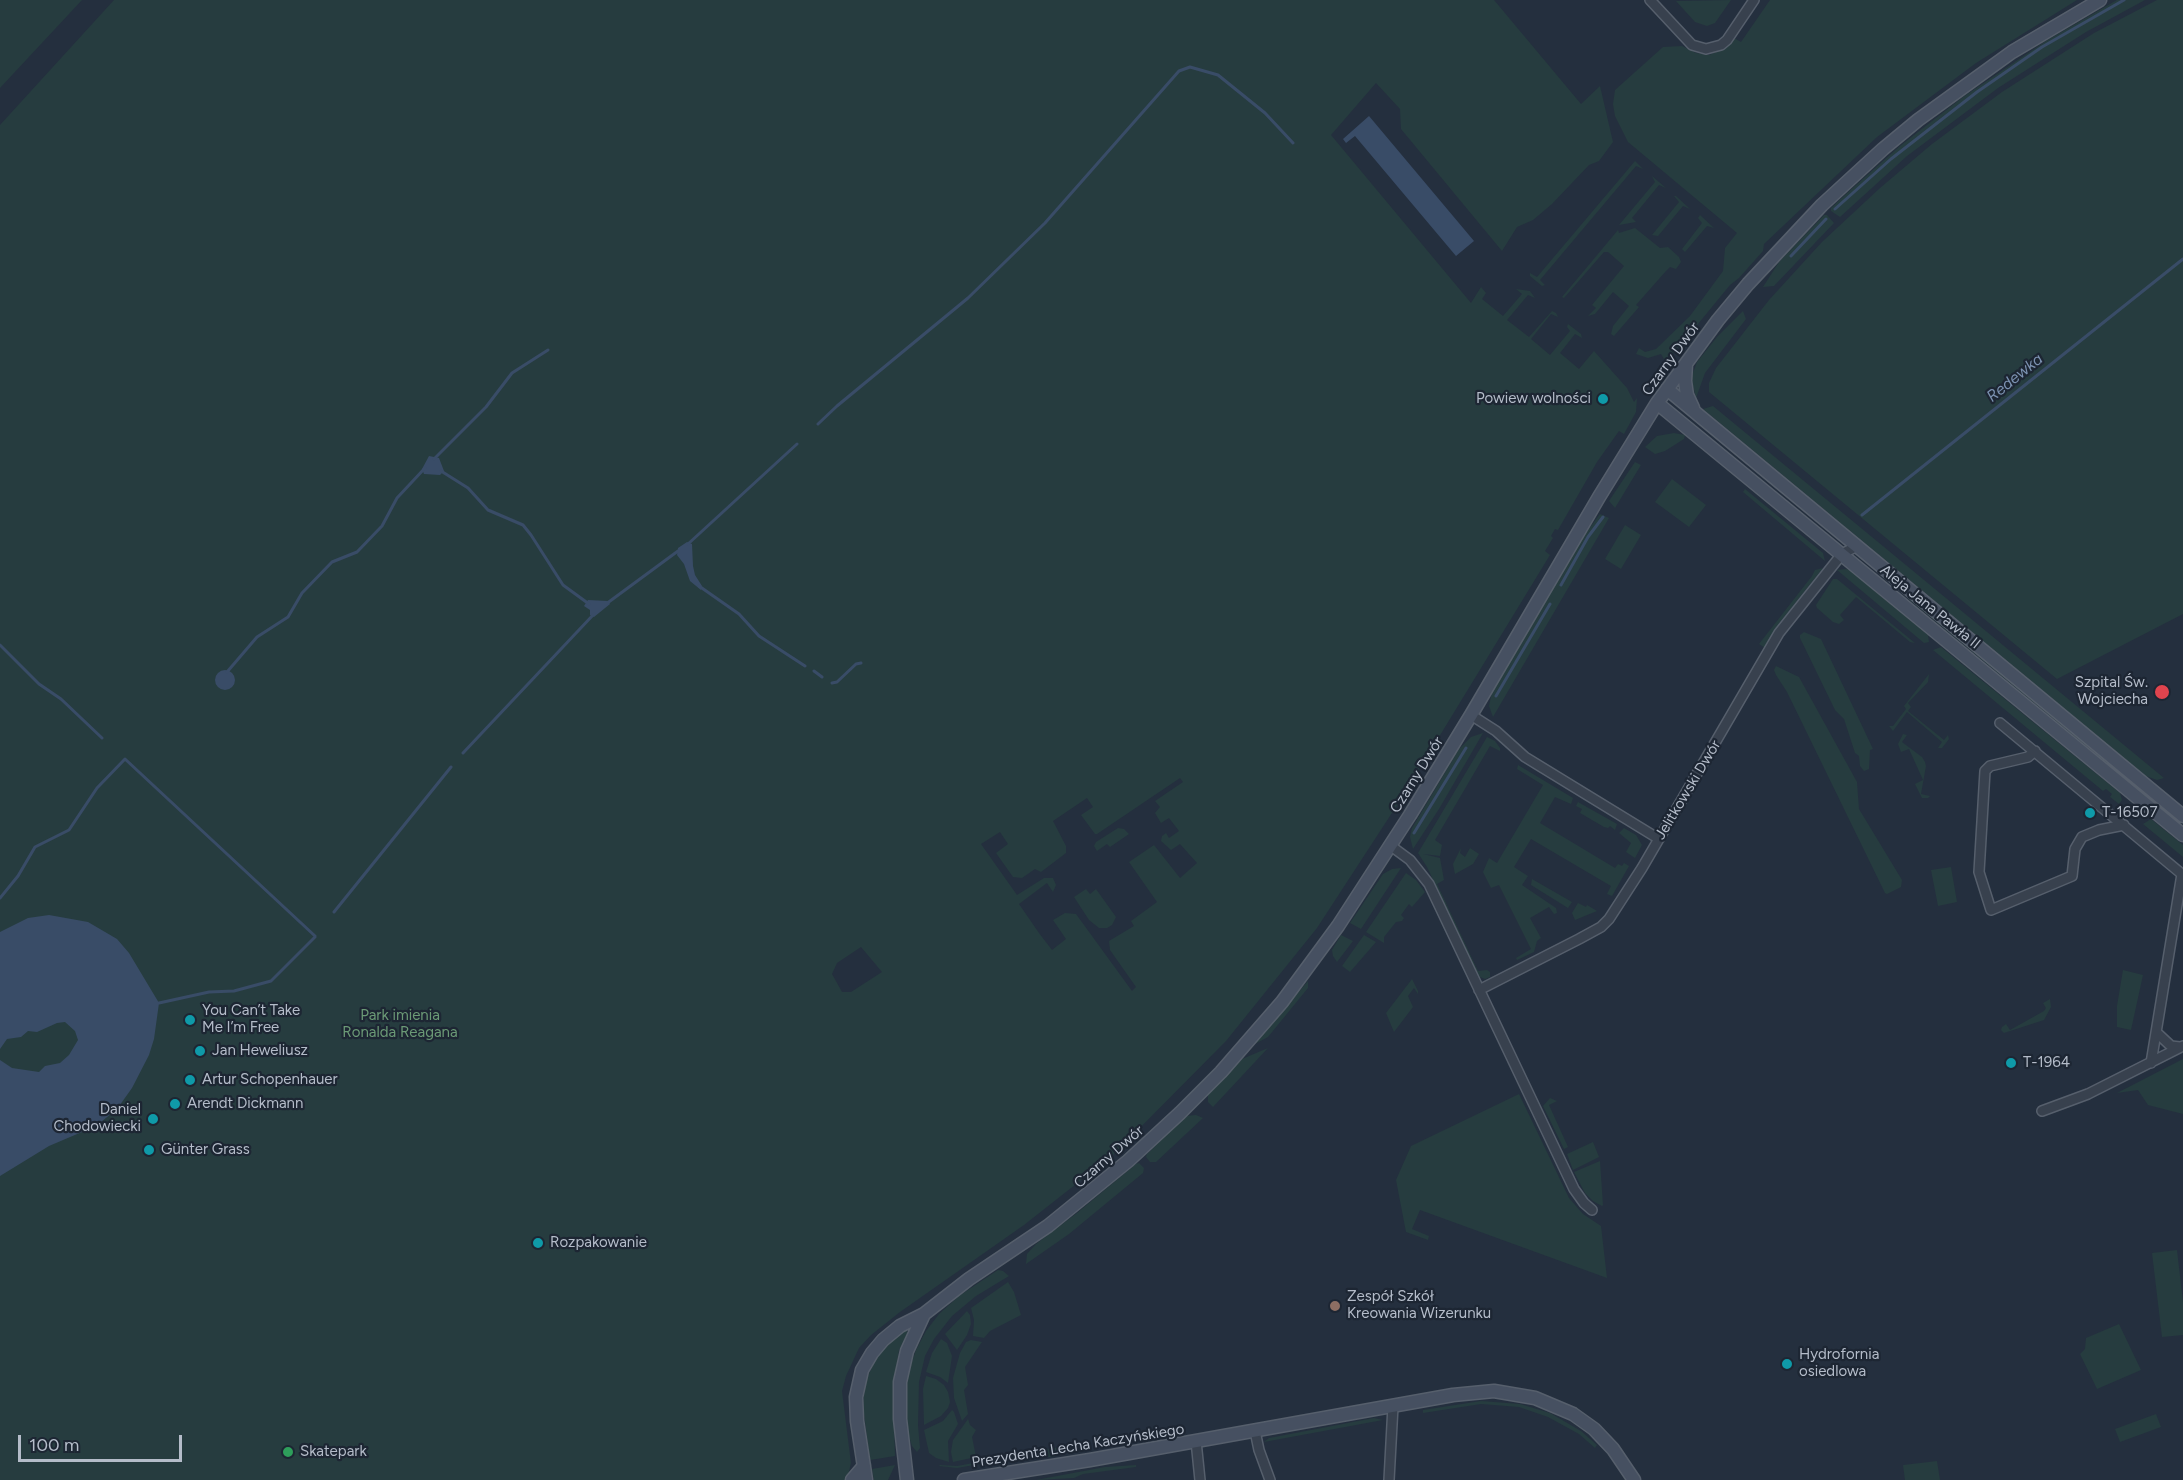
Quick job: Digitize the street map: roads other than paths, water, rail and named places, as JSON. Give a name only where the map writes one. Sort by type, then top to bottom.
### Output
[{"type":"main road","name":"Czarny Dwór","points":[[866,1480],[857,1421],[856,1397],[862,1370],[872,1353],[900,1326],[924,1314],[969,1279],[1070,1209],[1128,1161],[1180,1113],[1237,1054],[1298,983],[1391,846],[1657,403],[1718,320],[1781,247],[1822,205],[1883,149],[1992,66],[2054,26],[2100,0]]},
{"type":"main road","points":[[1686,363],[1684,381],[1687,395],[1695,412]]},
{"type":"main road","name":"Aleja Jana Pawła II","points":[[1667,389],[2183,816]]},
{"type":"main road","name":"Aleja Jana Pawła II","points":[[1657,403],[2183,835]]},
{"type":"main road","points":[[2147,805],[2156,794]]},
{"type":"main road","name":"Czarny Dwór","points":[[908,1480],[900,1419],[900,1382],[907,1352],[924,1314]]},
{"type":"main road","name":"Prezydenta Lecha Kaczyńskiego","points":[[964,1480],[1012,1476],[1439,1397],[1494,1391],[1548,1402],[1573,1414],[1594,1429],[1621,1458],[1634,1480]]},
{"type":"main road","points":[[852,1480],[864,1466]]},
{"type":"street","points":[[1650,0],[1692,45],[1706,49],[1721,45],[1727,40],[1754,0]]},
{"type":"street","name":"Jelitkowski Dwór","points":[[1479,990],[1601,927],[1618,907],[1779,633],[1842,554],[1857,546]]},
{"type":"street","points":[[1471,715],[1496,731],[1525,757],[1659,839]]},
{"type":"street","points":[[2000,723],[2183,875],[2151,1063]]},
{"type":"street","points":[[2035,752],[2028,757],[1990,766],[1985,771],[1979,872],[1991,910],[2072,876],[2075,849],[2082,837],[2099,830],[2124,825]]},
{"type":"street","points":[[1391,846],[1410,860],[1429,884],[1574,1189],[1592,1210]]},
{"type":"street","points":[[2156,1032],[2171,1046],[2181,1046]]},
{"type":"street","points":[[2043,1111],[2088,1094],[2181,1046]]},
{"type":"street","points":[[1389,1480],[1394,1406]]},
{"type":"street","points":[[1256,1431],[1259,1450],[1270,1480]]},
{"type":"street","name":"Prezydenta Lecha Kaczyńskiego","points":[[1196,1441],[1200,1480]]},
{"type":"water","points":[[1369,116],[1474,241],[1456,256],[1355,136],[1346,143],[1343,139]]},
{"type":"water","points":[[429,456],[439,458],[444,471],[440,475],[424,474],[422,469]]},
{"type":"water","points":[[687,542],[692,544],[693,566],[695,575],[702,586],[701,590],[690,581],[684,564],[677,555],[678,548]]},
{"type":"water","points":[[588,600],[608,601],[610,604],[594,617],[584,606]]},
{"type":"water","points":[[225,670],[232,673],[235,680],[232,687],[225,690],[218,687],[215,680],[218,673]]},
{"type":"water","points":[[49,915],[88,922],[117,939],[129,953],[159,1003],[154,1039],[149,1055],[132,1088],[117,1109],[96,1126],[49,1146],[0,1176],[0,1060],[12,1068],[39,1072],[45,1066],[60,1063],[69,1055],[78,1040],[75,1031],[65,1022],[37,1032],[28,1031],[21,1037],[7,1039],[0,1049],[0,932],[28,918]]},
{"type":"waterway","points":[[1835,209],[1891,159],[1977,92],[2042,47],[2124,0]]},
{"type":"waterway","points":[[818,424],[968,298],[1045,223],[1179,71],[1190,67],[1218,75],[1265,113],[1293,143]]},
{"type":"waterway","points":[[1791,256],[1826,219]]},
{"type":"waterway","name":"Redewka","points":[[1862,515],[2183,259]]},
{"type":"waterway","points":[[434,459],[486,407],[512,373],[548,350]]},
{"type":"waterway","points":[[688,544],[797,444]]},
{"type":"waterway","points":[[227,672],[257,637],[288,617],[302,593],[332,562],[357,552],[382,526],[397,498],[425,468]]},
{"type":"waterway","points":[[441,471],[468,488],[488,510],[523,525],[563,585],[589,604]]},
{"type":"waterway","points":[[1561,585],[1588,537],[1603,517]]},
{"type":"waterway","points":[[606,604],[678,551]]},
{"type":"waterway","points":[[699,586],[739,614],[759,636],[805,666]]},
{"type":"waterway","points":[[1496,696],[1550,604]]},
{"type":"waterway","points":[[463,753],[594,614]]},
{"type":"waterway","points":[[0,645],[39,684],[61,699],[102,738]]},
{"type":"waterway","points":[[832,683],[837,682],[856,664],[861,663]]},
{"type":"waterway","points":[[814,671],[822,677]]},
{"type":"waterway","points":[[1414,833],[1466,748]]},
{"type":"waterway","points":[[0,898],[18,876],[35,847],[69,830],[97,788],[125,759],[315,936]]},
{"type":"waterway","points":[[334,912],[451,767]]},
{"type":"waterway","points":[[159,1003],[209,992],[234,991],[271,981],[315,937]]},
{"type":"place","name":"Powiew wolności","points":[[1603,399]]},
{"type":"place","name":"Szpital Św. Wojciecha","points":[[2162,692]]},
{"type":"place","name":"T-16507","points":[[2090,813]]},
{"type":"place","name":"You Can’t Take Me I’m Free","points":[[190,1020]]},
{"type":"place","name":"Jan Heweliusz","points":[[200,1051]]},
{"type":"place","name":"T-1964","points":[[2011,1063]]},
{"type":"place","name":"Artur Schopenhauer","points":[[190,1080]]},
{"type":"place","name":"Arendt Dickmann","points":[[175,1104]]},
{"type":"place","name":"Daniel Chodowiecki","points":[[153,1119]]},
{"type":"place","name":"Günter Grass","points":[[149,1150]]},
{"type":"place","name":"Rozpakowanie","points":[[538,1243]]},
{"type":"place","name":"Zespół Szkół Kreowania Wizerunku","points":[[1335,1306]]},
{"type":"place","name":"Hydrofornia osiedlowa","points":[[1787,1364]]},
{"type":"place","name":"Skatepark","points":[[288,1452]]},
{"type":"park label","name":"Park imienia Ronalda Reagana","points":[[400,1024]]}]
